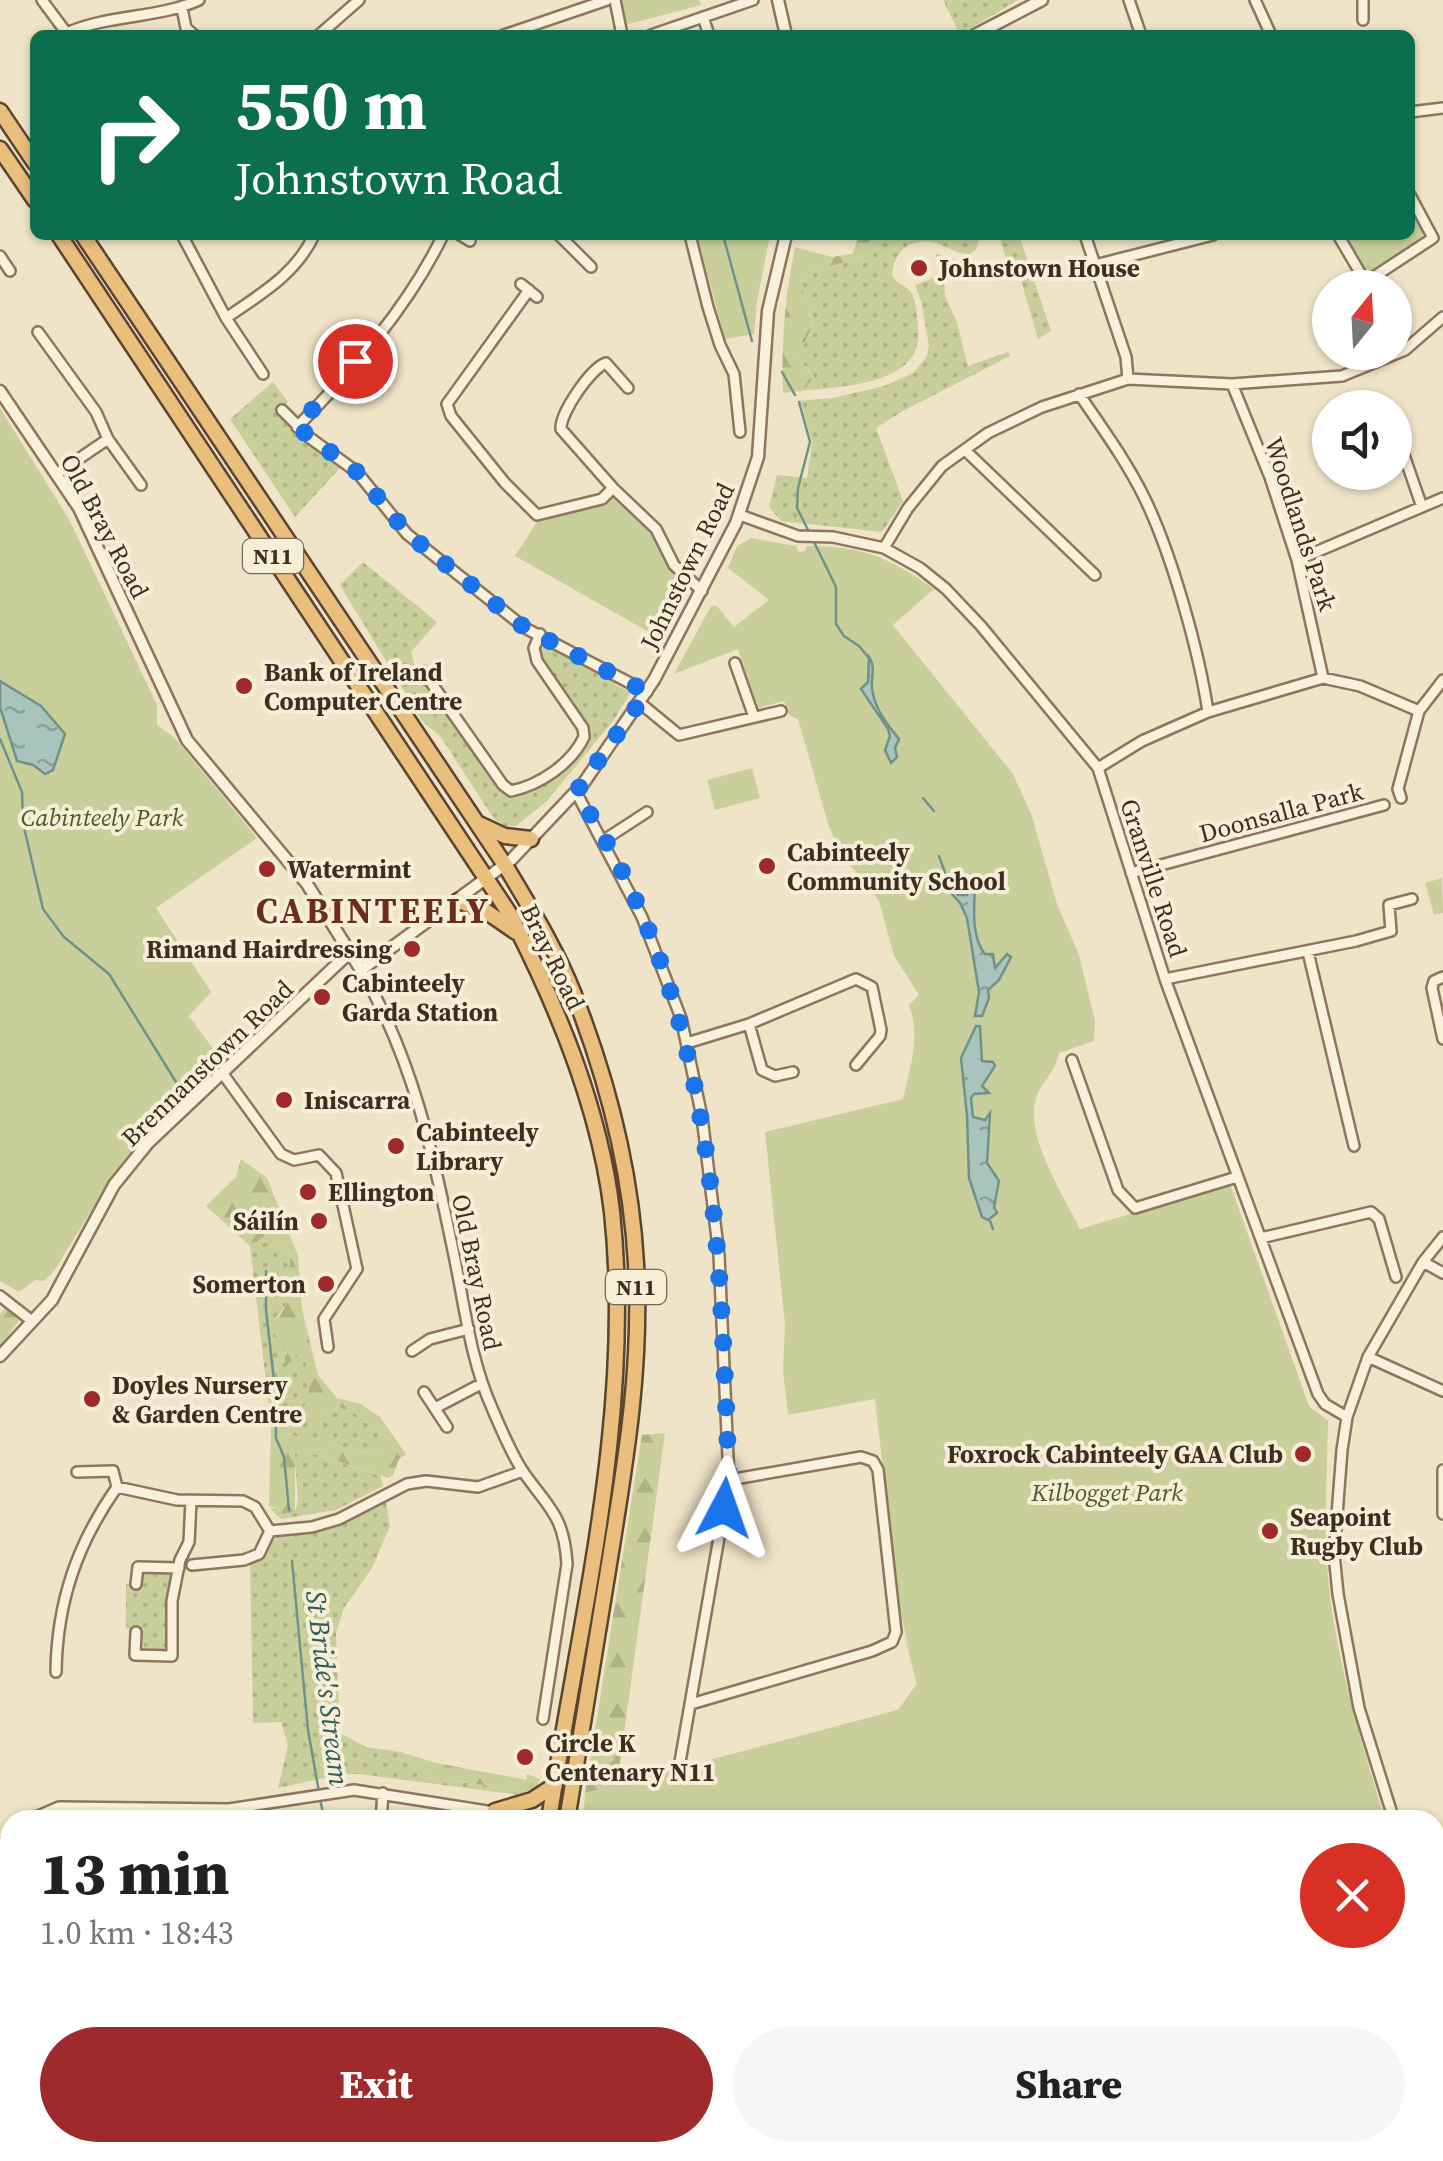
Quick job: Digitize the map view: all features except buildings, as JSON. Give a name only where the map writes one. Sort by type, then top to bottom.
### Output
[{"type":"highway","points":[[0,111],[30,156]]},
{"type":"highway","points":[[0,149],[30,193]]},
{"type":"highway","name":"Bray Road","points":[[62,240],[509,913],[549,992],[585,1096],[612,1211],[616,1349],[606,1456],[549,1810]]},
{"type":"highway","name":"Bray Road","points":[[86,240],[504,865],[560,962],[604,1081],[625,1168],[636,1266],[636,1369],[627,1464],[569,1810]]},
{"type":"highway","points":[[476,822],[505,836],[532,839]]},
{"type":"highway","points":[[458,901],[484,910],[520,935]]},
{"type":"highway","points":[[512,1810],[555,1785]]},
{"type":"street","points":[[42,0],[64,30]]},
{"type":"street","points":[[75,30],[84,25],[182,8],[198,0]]},
{"type":"street","points":[[326,30],[359,0]]},
{"type":"street","points":[[519,30],[611,0],[620,30]]},
{"type":"street","points":[[666,30],[752,0]]},
{"type":"street","points":[[778,0],[785,30]]},
{"type":"street","points":[[984,30],[1042,0]]},
{"type":"street","points":[[1129,0],[1139,30]]},
{"type":"street","points":[[1255,0],[1269,30]]},
{"type":"street","points":[[1362,0],[1363,20]]},
{"type":"street","points":[[182,8],[188,30]]},
{"type":"street","points":[[703,17],[707,30]]},
{"type":"street","points":[[1415,111],[1443,108]]},
{"type":"street","points":[[1389,270],[1434,238],[1415,204]]},
{"type":"street","points":[[185,240],[226,318],[263,374]]},
{"type":"street","points":[[226,318],[280,282],[306,254],[312,240]]},
{"type":"street","points":[[297,427],[407,296],[440,240]]},
{"type":"street","points":[[564,240],[590,268]]},
{"type":"street","points":[[691,240],[720,345],[734,374],[740,432]]},
{"type":"street","name":"Johnstown Road","points":[[362,970],[458,901],[532,839],[576,792],[644,697],[740,515],[759,450],[768,311],[785,240]]},
{"type":"street","points":[[1087,240],[1126,358],[1128,378]]},
{"type":"street","points":[[1095,265],[1191,240]]},
{"type":"street","points":[[1341,240],[1359,270]]},
{"type":"street","points":[[0,256],[10,271]]},
{"type":"street","points":[[529,290],[447,404],[451,416],[505,483],[537,515],[602,499],[613,488]]},
{"type":"street","points":[[1412,343],[1443,317]]},
{"type":"street","points":[[38,332],[142,485]]},
{"type":"street","points":[[628,388],[606,363],[596,366],[560,422],[560,429],[613,488],[656,528],[674,565],[702,591]]},
{"type":"street","points":[[884,548],[908,508],[942,466],[988,433],[1080,394],[1128,378],[1232,384],[1342,376],[1356,370]]},
{"type":"street","name":"Woodlands Park","points":[[1232,384],[1270,476],[1297,560],[1323,678]]},
{"type":"street","name":"Old Bray Road","points":[[0,391],[58,473],[88,526],[183,734],[196,755],[321,904],[386,1012],[405,1057],[430,1150],[481,1384],[523,1471],[558,1517],[565,1540],[567,1564],[543,1719]]},
{"type":"street","points":[[1080,394],[1126,463],[1160,534],[1200,669],[1208,712]]},
{"type":"street","points":[[282,410],[297,427],[357,472],[408,534],[525,628],[644,697],[679,735],[782,711]]},
{"type":"street","points":[[58,473],[108,439]]},
{"type":"street","points":[[965,450],[1094,575]]},
{"type":"street","points":[[1412,478],[1422,507]]},
{"type":"street","points":[[1297,560],[1443,498]]},
{"type":"street","name":"Granville Road","points":[[740,515],[780,531],[884,548],[920,568],[980,626],[1098,768],[1165,979],[1318,1394],[1325,1404],[1347,1417]]},
{"type":"street","points":[[423,672],[502,785],[510,791],[520,789],[565,764],[584,738],[582,728],[537,660],[534,648],[540,634]]},
{"type":"street","points":[[736,663],[754,717]]},
{"type":"street","points":[[1098,768],[1142,741],[1208,712],[1323,678],[1360,686],[1419,711]]},
{"type":"street","points":[[1401,798],[1398,789],[1419,711],[1443,680]]},
{"type":"street","points":[[576,792],[642,917],[681,1018],[702,1117],[719,1254],[729,1480],[680,1762]]},
{"type":"street","name":"Doonsalla Park","points":[[1132,873],[1384,805]]},
{"type":"street","points":[[604,840],[647,812]]},
{"type":"street","points":[[1165,979],[1308,952],[1391,931],[1388,905],[1412,899]]},
{"type":"street","name":"Brennanstown Road","points":[[0,1356],[62,1284],[126,1168],[171,1120],[350,952]]},
{"type":"street","points":[[1308,952],[1354,1146]]},
{"type":"street","points":[[1443,977],[1434,981],[1432,988],[1443,1039]]},
{"type":"street","points":[[687,1043],[749,1024],[856,979],[872,987],[881,1030],[856,1065]]},
{"type":"street","points":[[749,1024],[762,1070],[776,1076],[794,1072]]},
{"type":"street","points":[[1072,1060],[1118,1190],[1135,1208],[1237,1177]]},
{"type":"street","points":[[223,1074],[281,1154],[294,1160],[319,1155],[336,1173],[357,1269],[324,1319],[328,1347]]},
{"type":"street","points":[[1260,1238],[1371,1212],[1379,1219],[1396,1277]]},
{"type":"street","points":[[1391,1810],[1359,1708],[1346,1650],[1336,1575],[1336,1522],[1347,1417],[1368,1358],[1422,1262],[1443,1238]]},
{"type":"street","points":[[1422,1262],[1443,1273]]},
{"type":"street","points":[[0,1296],[32,1321]]},
{"type":"street","points":[[412,1351],[430,1339],[469,1330]]},
{"type":"street","points":[[1368,1358],[1443,1391]]},
{"type":"street","points":[[435,1408],[481,1384]]},
{"type":"street","points":[[424,1392],[446,1427]]},
{"type":"street","points":[[691,1704],[872,1651],[892,1642],[896,1632],[878,1470],[873,1461],[861,1458],[729,1480]]},
{"type":"street","points":[[1443,1470],[1443,1514]]},
{"type":"street","points":[[270,1531],[312,1527],[339,1519],[407,1484],[426,1481],[478,1487],[523,1471]]},
{"type":"street","points":[[56,1672],[60,1615],[79,1550],[117,1487],[113,1472],[77,1472]]},
{"type":"street","points":[[117,1487],[191,1501],[243,1501],[255,1507],[270,1531]]},
{"type":"street","points":[[136,1632],[135,1655],[172,1656],[170,1624],[178,1568],[189,1542],[191,1501]]},
{"type":"street","points":[[192,1565],[244,1560],[258,1554],[270,1531]]},
{"type":"street","points":[[136,1584],[138,1567],[178,1568]]},
{"type":"street","points":[[44,1658],[56,1658]]},
{"type":"street","points":[[50,1810],[58,1806],[229,1809],[363,1790],[469,1810]]},
{"type":"street","points":[[382,1810],[383,1793]]},
{"type":"green space","points":[[621,0],[699,0],[701,5],[625,25]]},
{"type":"green space","points":[[943,0],[1018,0],[968,30],[958,30]]},
{"type":"green space","points":[[1415,215],[1423,229],[1422,241],[1380,269],[1361,268],[1346,240],[1415,240]]},
{"type":"green space","points":[[698,240],[769,240],[754,334],[725,339]]},
{"type":"green space","points":[[857,240],[870,240],[865,257],[808,272],[802,286],[813,324],[798,358],[814,378],[801,391],[783,393],[784,320],[795,247],[832,257],[852,254]]},
{"type":"green space","points":[[870,240],[979,240],[971,254],[922,242],[908,246],[898,255],[892,276],[910,291],[917,315],[917,348],[908,362],[877,380],[801,391],[814,377],[798,358],[813,324],[802,286],[808,272],[865,257]]},
{"type":"green space","points":[[1001,240],[1021,240],[1051,331],[1038,339],[1018,270],[1009,272]]},
{"type":"green space","points":[[936,254],[963,262],[943,269],[945,295],[968,366],[1008,352],[1010,356],[876,428],[903,501],[882,532],[781,521],[769,507],[777,475],[807,478],[812,443],[802,406],[797,401],[884,386],[913,373],[926,358],[929,346],[915,285],[941,275]]},
{"type":"green space","points":[[273,382],[288,402],[279,411],[292,429],[341,467],[295,517],[230,419]]},
{"type":"green space","name":"Cabinteely Park","points":[[0,408],[70,521],[157,705],[157,725],[175,738],[257,838],[156,908],[211,992],[189,1016],[222,1061],[165,1115],[112,1177],[54,1271],[44,1281],[35,1280],[19,1292],[0,1281]]},
{"type":"green space","points":[[615,495],[647,524],[687,586],[661,639],[515,556],[540,517]]},
{"type":"green space","name":"Kilbogget Park","points":[[751,538],[796,546],[798,552],[805,551],[807,546],[860,551],[888,561],[934,589],[893,625],[1013,774],[1032,816],[1057,904],[1079,955],[1095,1021],[1094,1041],[1059,1053],[1037,1095],[1035,1128],[1040,1146],[1080,1229],[1230,1184],[1309,1406],[1328,1421],[1326,1531],[1330,1597],[1346,1682],[1382,1810],[584,1810],[585,1793],[898,1710],[917,1684],[898,1601],[875,1399],[788,1415],[783,1371],[785,1324],[765,1132],[903,1099],[914,1040],[909,1005],[919,995],[894,956],[879,901],[843,856],[829,827],[798,719],[789,715],[784,701],[758,708],[738,649],[674,674],[711,606],[717,606],[734,627],[769,600],[728,568],[737,546]]},
{"type":"green space","points":[[363,562],[437,622],[411,652],[415,667],[409,675],[413,682],[426,682],[499,785],[519,794],[573,764],[590,736],[576,705],[540,660],[543,645],[616,680],[615,685],[631,692],[613,721],[547,801],[516,826],[506,826],[494,819],[441,737],[422,721],[340,585]]},
{"type":"green space","points":[[752,768],[760,798],[715,810],[707,780]]},
{"type":"green space","points":[[1442,878],[1443,913],[1434,915],[1425,883]]},
{"type":"green space","points":[[241,1159],[267,1178],[298,1256],[302,1309],[318,1375],[337,1398],[361,1404],[380,1417],[406,1454],[388,1478],[295,1451],[295,1512],[281,1514],[278,1508],[269,1506],[271,1425],[309,1443],[327,1442],[348,1450],[379,1453],[382,1435],[359,1415],[339,1407],[300,1423],[309,1388],[302,1378],[307,1362],[297,1354],[285,1367],[285,1347],[271,1330],[287,1303],[290,1255],[270,1233],[250,1246],[206,1206],[236,1177]]},
{"type":"green space","points":[[270,1233],[290,1255],[287,1303],[277,1317],[286,1365],[297,1354],[307,1362],[309,1387],[301,1422],[339,1407],[359,1415],[382,1435],[380,1453],[348,1450],[327,1442],[309,1443],[271,1425],[250,1246]]},
{"type":"green space","points":[[6,1307],[19,1320],[0,1347],[0,1314]]},
{"type":"green space","points":[[665,1433],[617,1785],[898,1710],[917,1684],[902,1628],[929,1714],[585,1793],[642,1435]]},
{"type":"green space","points":[[294,1451],[319,1455],[381,1476],[383,1486],[336,1510],[281,1519],[270,1508],[278,1508],[281,1514],[295,1512],[298,1499]]},
{"type":"green space","points":[[386,1502],[390,1526],[372,1568],[344,1608],[336,1633],[340,1733],[366,1747],[401,1752],[429,1777],[523,1791],[532,1781],[526,1780],[527,1774],[540,1779],[537,1786],[520,1795],[359,1774],[278,1788],[288,1745],[281,1722],[253,1723],[250,1562],[279,1535],[323,1529]]},
{"type":"green space","points":[[145,1571],[172,1574],[168,1644],[163,1650],[144,1649],[141,1629],[126,1629],[126,1584],[141,1584]]},
{"type":"green space","points":[[401,1752],[436,1763],[533,1781],[523,1791],[429,1777]]},
{"type":"water","points":[[869,657],[875,702],[899,739],[897,757],[891,763],[885,750],[888,729],[861,689],[868,682]]},
{"type":"water","points":[[0,681],[41,706],[65,734],[53,770],[45,774],[33,765],[17,761],[0,707]]},
{"type":"water","points":[[946,879],[958,895],[967,895],[973,884],[975,887],[977,939],[985,954],[993,954],[995,968],[1007,954],[1011,957],[999,980],[988,990],[982,1016],[975,1016],[979,992],[967,918],[944,885]]},
{"type":"water","points":[[976,1026],[980,1026],[982,1061],[993,1062],[995,1066],[982,1086],[989,1093],[974,1094],[971,1098],[973,1117],[985,1120],[990,1113],[987,1163],[999,1181],[994,1207],[997,1213],[988,1220],[982,1217],[969,1178],[961,1058]]},
{"type":"waterway","points":[[724,240],[752,341]]},
{"type":"waterway","points":[[782,372],[795,395]]},
{"type":"waterway","points":[[799,402],[810,442],[797,508],[810,534]]},
{"type":"waterway","points":[[814,542],[836,587],[836,624],[869,658]]},
{"type":"waterway","name":"St Bride's Stream","points":[[0,739],[22,792],[23,823],[43,909],[64,937],[109,974],[181,1090]]},
{"type":"waterway","points":[[923,798],[934,811]]},
{"type":"waterway","points":[[939,856],[948,881]]},
{"type":"waterway","points":[[990,1221],[993,1229]]},
{"type":"waterway","name":"St Bride's Stream","points":[[266,1271],[276,1438],[284,1457],[289,1510]]},
{"type":"waterway","name":"St Bride's Stream","points":[[292,1561],[308,1730],[319,1792]]},
{"type":"waterway","name":"St Bride's Stream","points":[[320,1800],[322,1810]]},
{"type":"place","name":"Johnstown House","points":[[919,268]]},
{"type":"place","name":"Bank of Ireland Computer Centre","points":[[244,686]]},
{"type":"place","name":"Cabinteely Community School","points":[[767,866]]},
{"type":"place","name":"Watermint","points":[[267,869]]},
{"type":"place","name":"Rimand Hairdressing","points":[[412,949]]},
{"type":"place","name":"Cabinteely Garda Station","points":[[322,997]]},
{"type":"place","name":"Iniscarra","points":[[284,1100]]},
{"type":"place","name":"Cabinteely Library","points":[[396,1146]]},
{"type":"place","name":"Ellington","points":[[308,1192]]},
{"type":"place","name":"Sáilín","points":[[319,1221]]},
{"type":"place","name":"Somerton","points":[[326,1284]]},
{"type":"place","name":"Doyles Nursery & Garden Centre","points":[[92,1399]]},
{"type":"place","name":"Foxrock Cabinteely GAA Club","points":[[1303,1454]]},
{"type":"place","name":"Seapoint Rugby Club","points":[[1270,1531]]},
{"type":"place","name":"Circle K Centenary N11","points":[[525,1757]]},
{"type":"district","name":"CABINTEELY","points":[[373,911]]},
{"type":"route","points":[[355,361],[297,427],[357,472],[408,534],[525,628],[647,692],[576,792],[642,917],[681,1018],[691,1058],[719,1254],[729,1480],[724,1508]]}]
